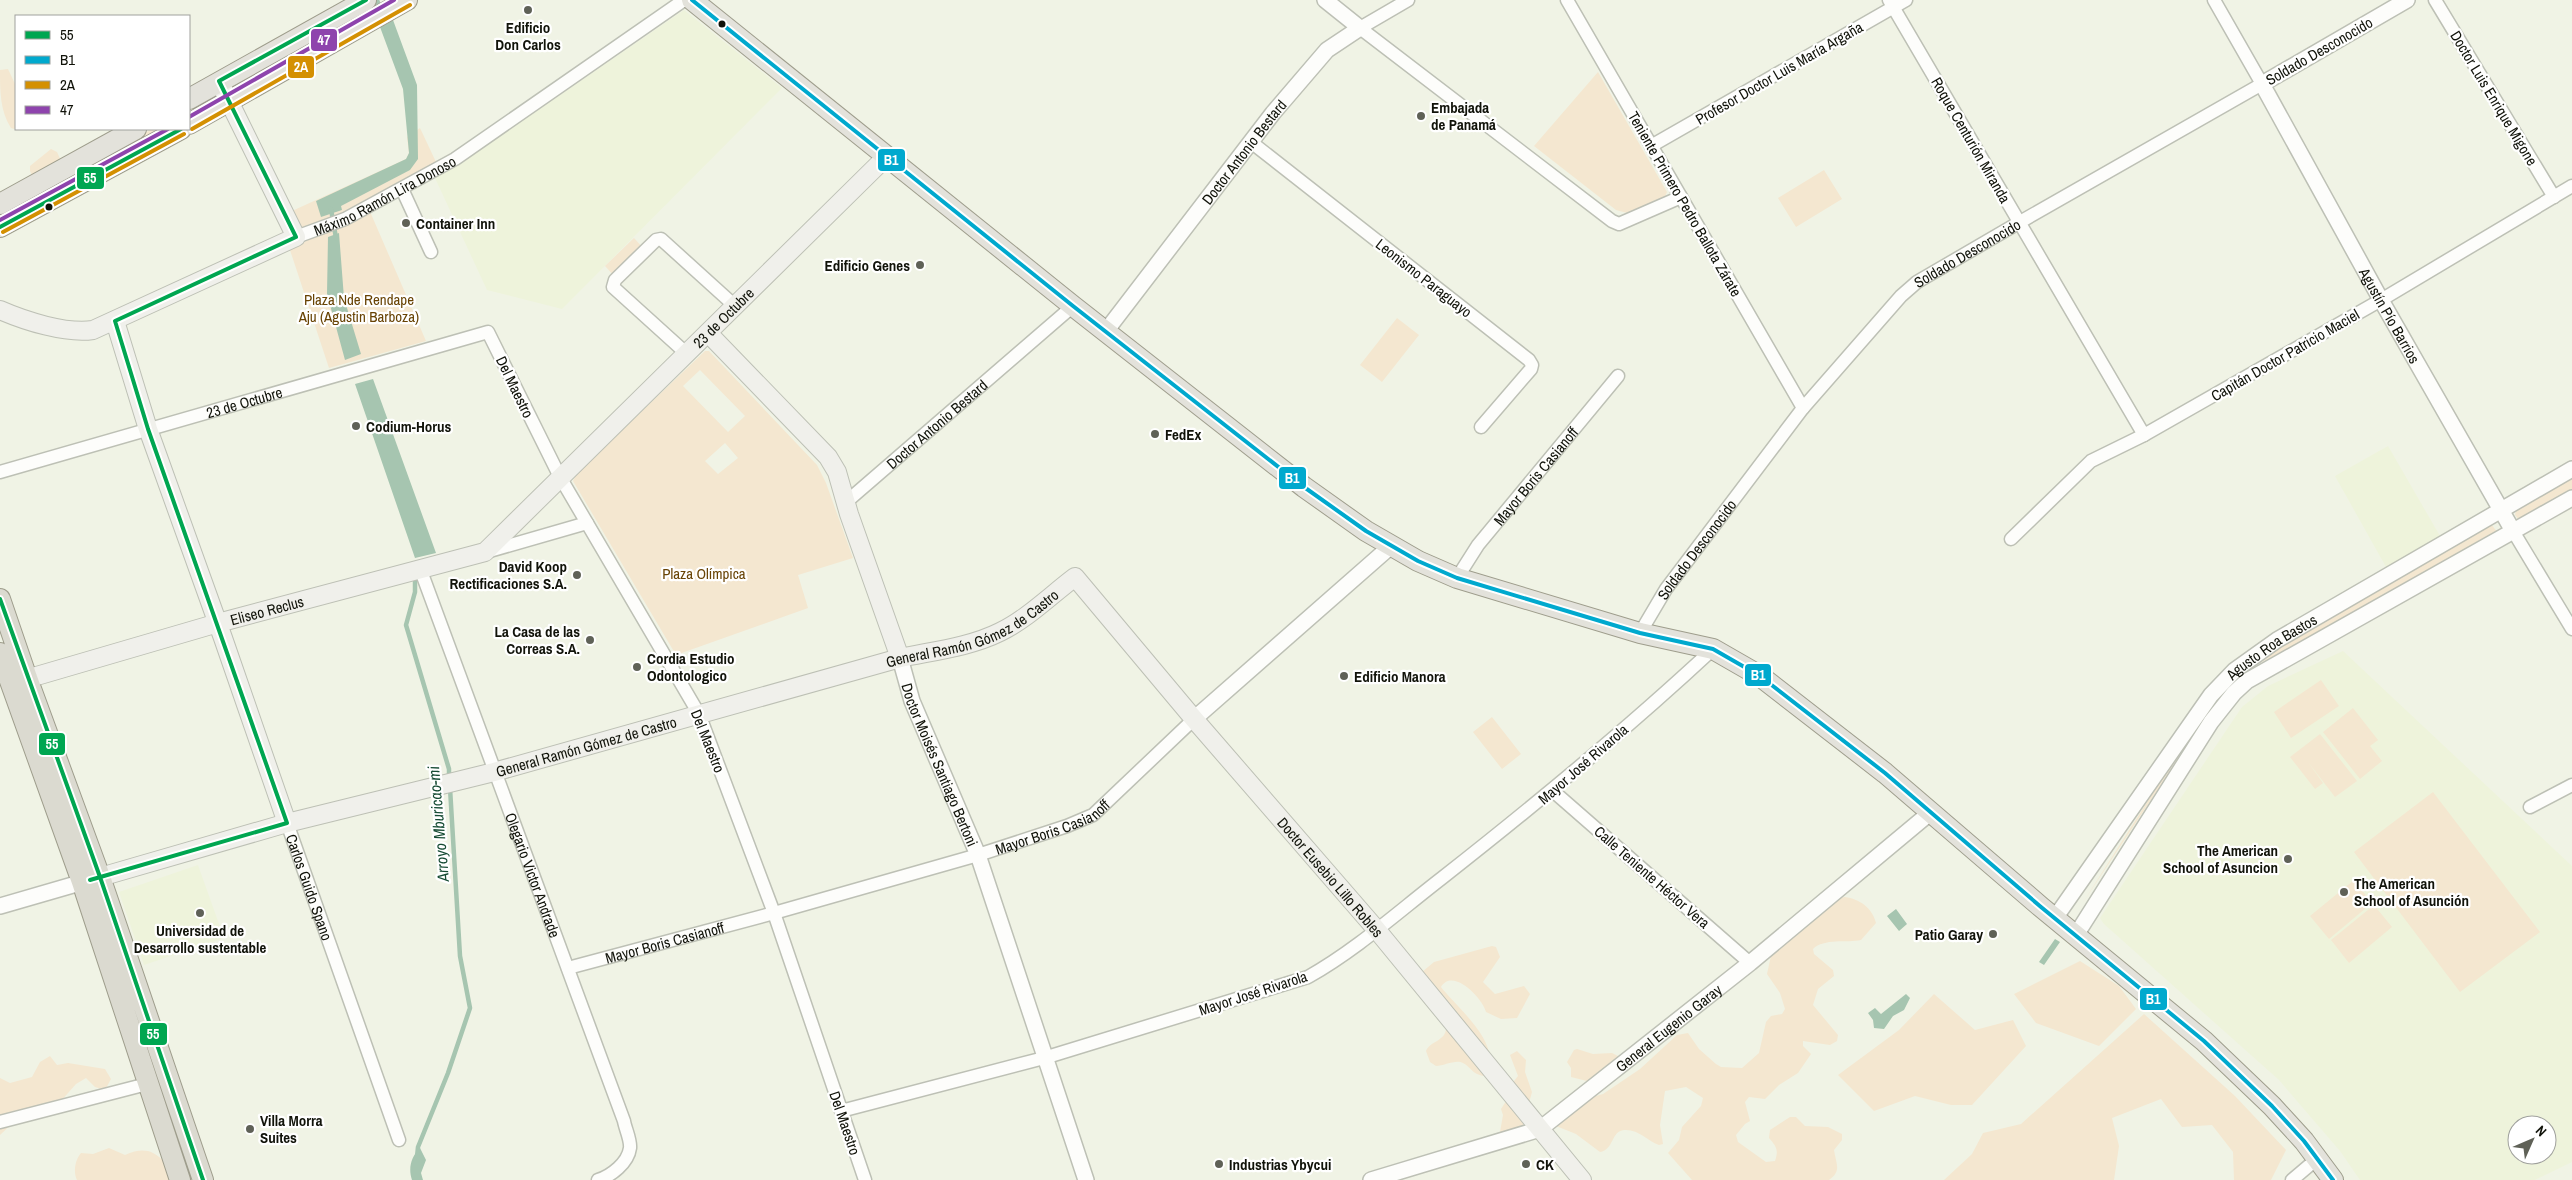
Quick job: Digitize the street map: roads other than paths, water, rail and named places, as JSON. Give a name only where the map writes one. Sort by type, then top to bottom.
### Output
[{"type":"highway","points":[[0,599],[15,683]]},
{"type":"highway","points":[[0,653],[15,683],[91,880],[203,1180]]},
{"type":"highway","points":[[91,880],[147,1084],[180,1180]]},
{"type":"main road","points":[[190,123],[407,0]]},
{"type":"main road","points":[[692,0],[1073,306],[1304,487],[1366,531],[1418,561],[1457,578],[1640,633],[1713,649],[1760,676],[1931,812],[2055,918],[2170,1012],[2244,1078],[2318,1158],[2334,1180]]},
{"type":"main road","points":[[190,98],[363,2],[371,21]]},
{"type":"main road","points":[[219,82],[296,237]]},
{"type":"main road","points":[[0,204],[134,130]]},
{"type":"main road","points":[[0,227],[179,130]]},
{"type":"main road","name":"23 de Octubre","points":[[560,477],[887,156]]},
{"type":"main road","name":"Máximo Ramón Lira Donoso","points":[[2,311],[58,328],[77,331],[93,330],[296,237]]},
{"type":"main road","name":"Carlos Guido Spano","points":[[114,321],[148,429],[218,623],[287,824]]},
{"type":"main road","name":"Doctor Moisés Santiago Bertoni","points":[[708,333],[828,457],[837,472],[900,658]]},
{"type":"main road","name":"Eliseo Reclus","points":[[15,683],[218,623],[420,571],[485,552],[560,477]]},
{"type":"main road","name":"General Ramón Gómez de Castro","points":[[91,880],[287,824],[494,772],[900,658],[965,644],[1000,632],[1075,577]]},
{"type":"main road","name":"Doctor Eusebio Lillo Robles","points":[[1075,577],[1194,719],[1376,929],[1582,1180]]},
{"type":"street","name":"Máximo Ramón Lira Donoso","points":[[296,237],[345,219],[455,159],[684,0]]},
{"type":"street","points":[[1325,0],[1612,221],[1619,224],[1681,198]]},
{"type":"street","name":"Doctor Antonio Bestard","points":[[1106,331],[1251,142],[1327,50],[1408,0]]},
{"type":"street","name":"Teniente Primero Pedro Ballota Zárate","points":[[1567,0],[1803,408]]},
{"type":"street","name":"Profesor Doctor Luis María Argaña","points":[[1651,146],[1891,4],[1906,0]]},
{"type":"street","name":"Agustín Pío Barrios","points":[[2214,0],[2381,300],[2500,509],[2572,629]]},
{"type":"street","name":"Soldado Desconocido","points":[[1640,633],[1666,589],[1803,408],[1885,314],[1917,282],[2407,0]]},
{"type":"street","name":"Doctor Luis Enrique Migone","points":[[2435,0],[2554,197]]},
{"type":"street","name":"Roque Centurión Miranda","points":[[1891,4],[2144,435]]},
{"type":"street","name":"Leonismo Paraguayo","points":[[1251,142],[1529,360],[1532,365],[1531,369],[1482,427]]},
{"type":"street","name":"Capitán Doctor Patricio Maciel","points":[[2011,539],[2091,461],[2144,435],[2381,300],[2572,186]]},
{"type":"street","points":[[402,189],[431,252]]},
{"type":"street","points":[[686,354],[613,287],[615,280],[656,240],[661,239],[736,306]]},
{"type":"street","name":"Doctor Antonio Bestard","points":[[846,503],[1073,306]]},
{"type":"street","name":"23 de Octubre","points":[[0,472],[488,332]]},
{"type":"street","name":"Del Maestro","points":[[488,332],[560,477],[700,714],[774,913],[865,1180]]},
{"type":"street","name":"Mayor Boris Casianoff","points":[[1457,578],[1478,545],[1618,376]]},
{"type":"street","name":"Agusto Roa Bastos","points":[[2055,918],[2211,696],[2235,670],[2277,640],[2500,509],[2572,469]]},
{"type":"street","name":"Agusto Roa Bastos","points":[[2076,935],[2211,722],[2234,693],[2262,671],[2572,498]]},
{"type":"street","name":"Eliseo Reclus","points":[[485,552],[587,523]]},
{"type":"street","name":"Mayor Boris Casianoff","points":[[568,968],[774,913],[978,855],[1067,826],[1093,815],[1194,719],[1391,546]]},
{"type":"street","name":"Olegario Victor Andrade","points":[[420,571],[624,1121],[630,1148],[622,1163],[604,1178]]},
{"type":"street","name":"Mayor José Rivarola","points":[[841,1111],[1044,1058],[1308,977],[1326,967],[1376,929],[1553,790],[1713,649]]},
{"type":"street","name":"Doctor Moisés Santiago Bertoni","points":[[900,658],[912,701],[978,855],[1086,1180]]},
{"type":"street","points":[[2530,807],[2572,785]]},
{"type":"street","name":"Calle Teniente Héctor Vera","points":[[1553,790],[1750,963]]},
{"type":"street","name":"General Eugenio Garay","points":[[1371,1180],[1540,1129],[1750,963],[1931,812]]},
{"type":"street","name":"Carlos Guido Spano","points":[[287,824],[398,1140]]},
{"type":"street","points":[[0,906],[91,880]]},
{"type":"street","points":[[0,1122],[147,1084]]},
{"type":"street","points":[[2292,1180],[2318,1158]]},
{"type":"waterway","name":"Arroyo Mburicao-mi","points":[[377,0],[380,9]]},
{"type":"waterway","name":"Arroyo Mburicao-mi","points":[[331,209],[336,238]]},
{"type":"waterway","name":"Arroyo Mburicao-mi","points":[[415,576],[415,592],[406,625],[449,769],[449,778]]},
{"type":"waterway","name":"Arroyo Mburicao-mi","points":[[417,1157],[418,1147],[448,1073],[470,1008],[460,956],[450,788]]},
{"type":"place","name":"Edificio Don Carlos","points":[[528,10]]},
{"type":"place","name":"Embajada de Panamá","points":[[1421,116]]},
{"type":"place","name":"Container Inn","points":[[406,223]]},
{"type":"place","name":"Edificio Genes","points":[[920,265]]},
{"type":"place","name":"Codium-Horus","points":[[356,426]]},
{"type":"place","name":"FedEx","points":[[1155,434]]},
{"type":"place","name":"David Koop Rectificaciones S.A.","points":[[577,575]]},
{"type":"place","name":"La Casa de las Correas S.A.","points":[[590,640]]},
{"type":"place","name":"Cordia Estudio Odontologico","points":[[637,667]]},
{"type":"place","name":"Edificio Manora","points":[[1344,676]]},
{"type":"place","name":"The American School of Asuncion","points":[[2288,859]]},
{"type":"place","name":"The American School of Asunción","points":[[2344,892]]},
{"type":"place","name":"Universidad de Desarrollo sustentable","points":[[200,913]]},
{"type":"place","name":"Patio Garay","points":[[1993,934]]},
{"type":"place","name":"Villa Morra Suites","points":[[250,1129]]},
{"type":"place","name":"Industrias Ybycui","points":[[1219,1164]]},
{"type":"place","name":"CK","points":[[1526,1164]]},
{"type":"park label","name":"Plaza Nde Rendape Aju (Agustin Barboza)","points":[[359,308]]},
{"type":"park label","name":"Plaza Olímpica","points":[[704,573]]}]
